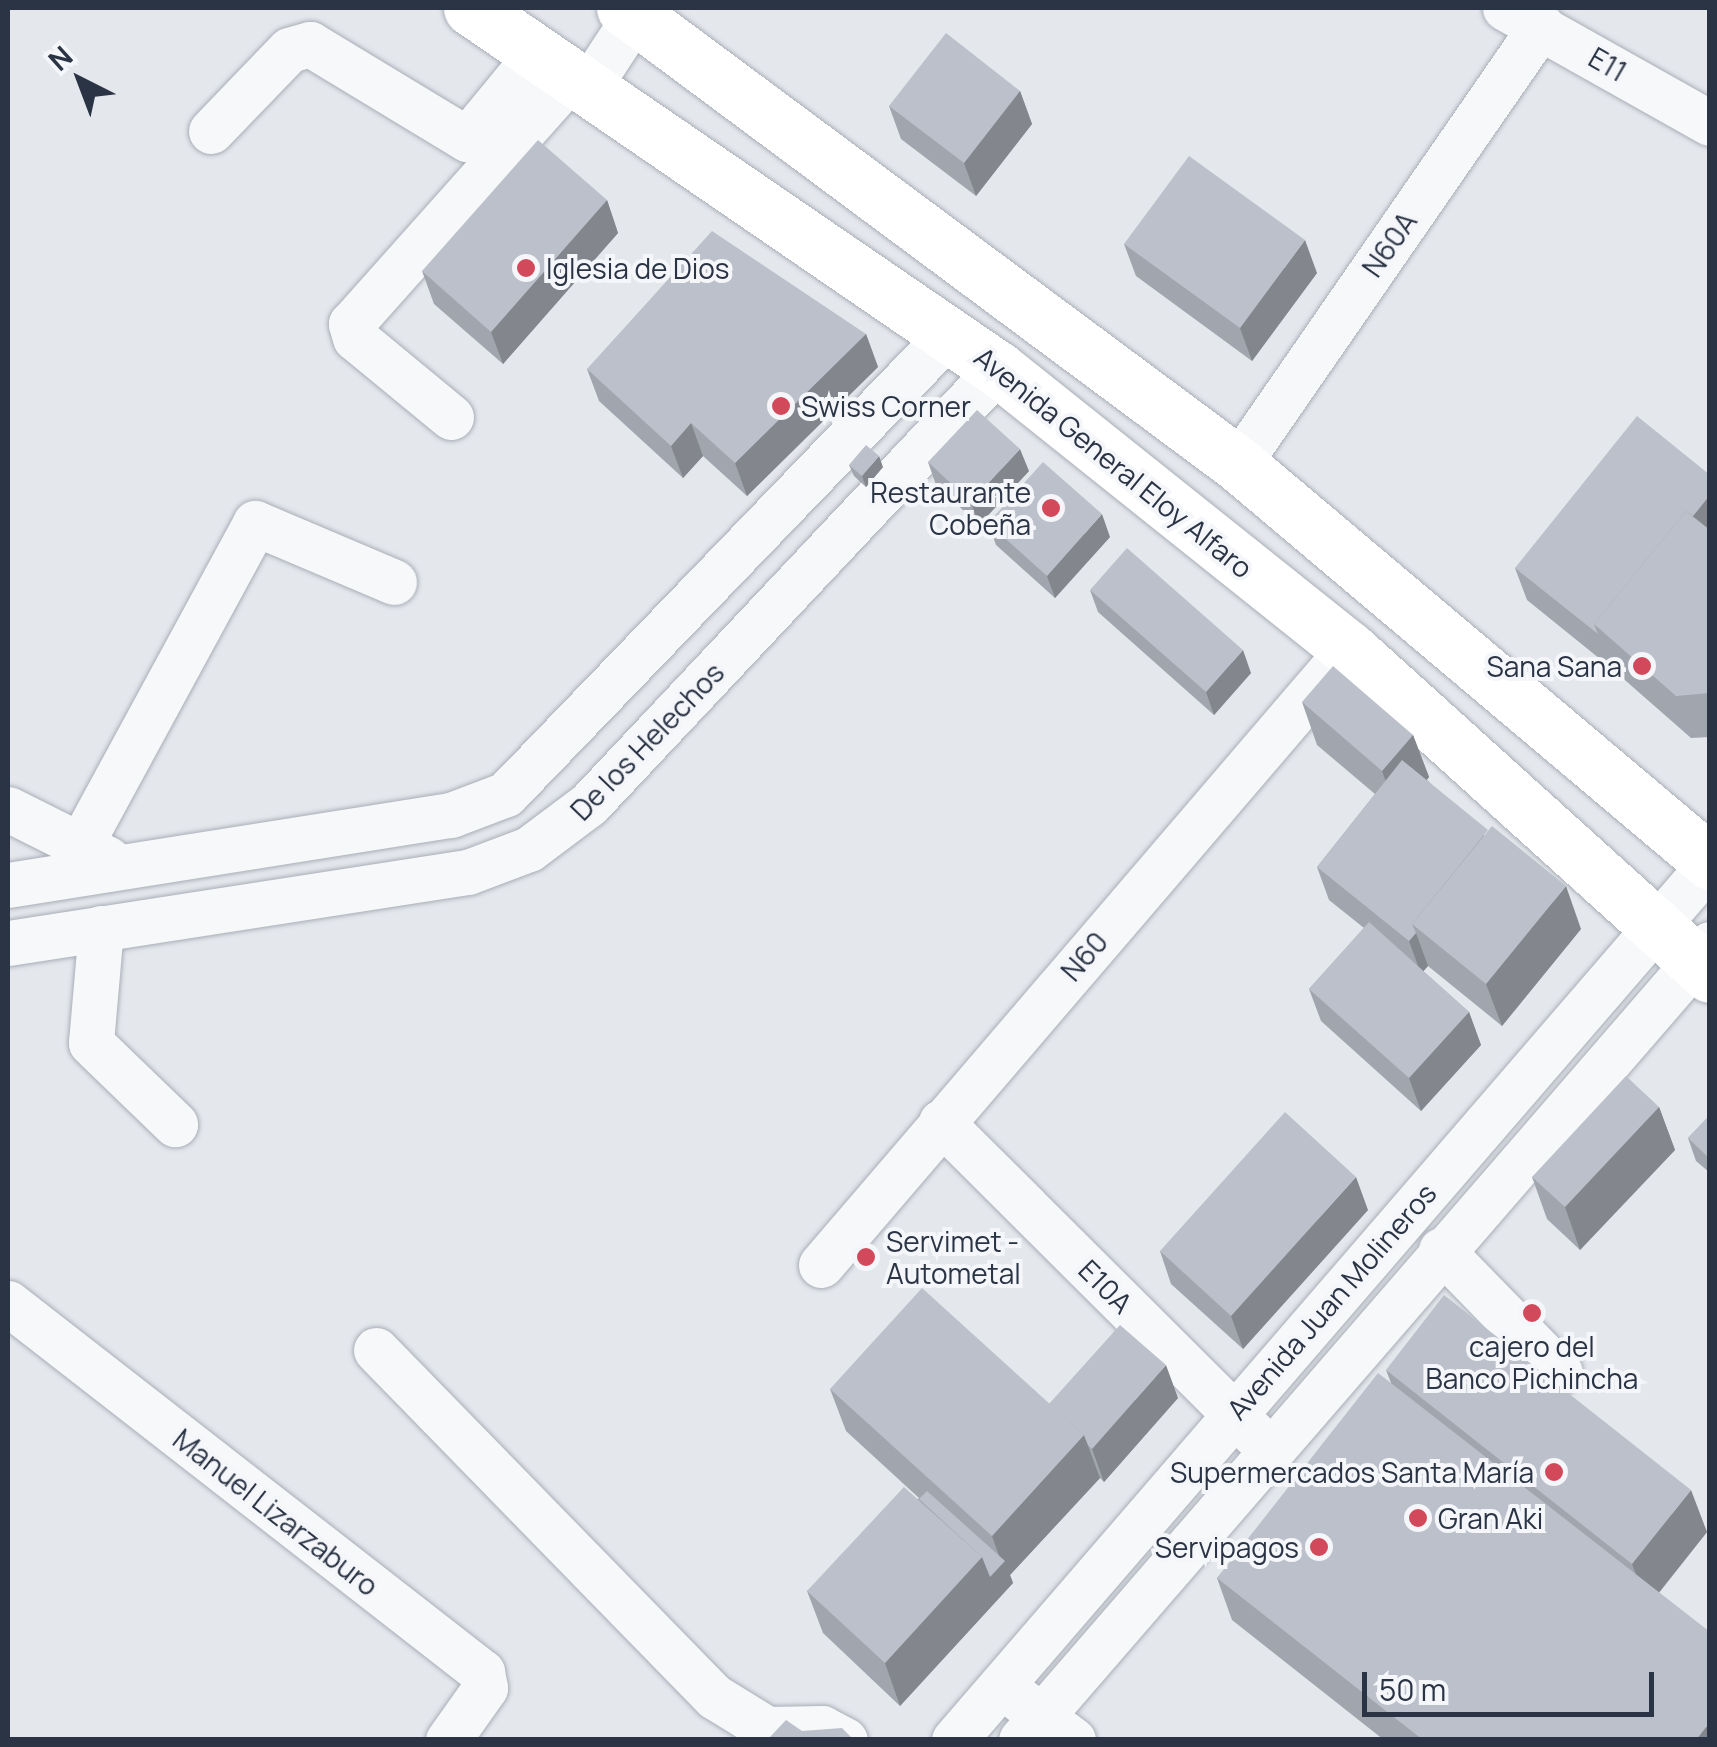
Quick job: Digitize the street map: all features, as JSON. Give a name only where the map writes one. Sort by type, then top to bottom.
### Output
[{"type":"main road","name":"Avenida General Eloy Alfaro","points":[[471,8],[950,332],[998,369],[1349,649],[1656,922],[1705,960]]},
{"type":"main road","points":[[633,10],[1238,464],[1710,863]]},
{"type":"main road","points":[[649,127],[700,59]]},
{"type":"street","points":[[451,417],[355,338],[350,324],[566,72],[633,10]]},
{"type":"street","name":"E11","points":[[1523,17],[1710,124]]},
{"type":"street","name":"N60A","points":[[1238,464],[1523,17]]},
{"type":"street","points":[[211,130],[289,50],[310,44],[467,139],[566,72]]},
{"type":"street","name":"De los Helechos","points":[[8,885],[100,854],[451,814],[506,794],[950,332]]},
{"type":"street","name":"De los Helechos","points":[[8,943],[468,872],[561,829],[998,369]]},
{"type":"street","points":[[100,854],[254,523],[394,582]]},
{"type":"street","name":"N60","points":[[821,1265],[1349,649]]},
{"type":"street","points":[[8,808],[100,854],[155,922]]},
{"type":"street","name":"Avenida Juan Molineros","points":[[954,1740],[1710,863]]},
{"type":"street","points":[[101,928],[91,1043],[175,1124]]},
{"type":"street","name":"Avenida Juan Molineros","points":[[1046,1731],[1270,1450],[1441,1250],[1705,960]]},
{"type":"street","name":"E10A","points":[[941,1122],[1270,1450]]},
{"type":"street","points":[[1441,1250],[1560,1372]]},
{"type":"street","name":"Manuel Lizarzaburo","points":[[8,1302],[482,1672],[485,1688],[448,1740]]},
{"type":"street","points":[[376,1350],[715,1697],[768,1729],[822,1728],[845,1740]]},
{"type":"street","points":[[1000,1686],[1046,1731]]},
{"type":"building","points":[[946,33],[1020,91],[964,163],[889,106]]},
{"type":"building","name":"Iglesia de Dios","points":[[538,140],[607,200],[491,332],[422,271]]},
{"type":"building","points":[[1189,156],[1305,240],[1240,328],[1124,244]]},
{"type":"building","points":[[712,231],[866,334],[735,463],[691,423],[671,446],[587,369]]},
{"type":"building","points":[[977,410],[1020,449],[971,502],[928,462]]},
{"type":"building","points":[[1637,416],[1710,475],[1710,495],[1693,516],[1686,511],[1594,624],[1598,634],[1515,568]]},
{"type":"building","points":[[866,445],[879,456],[862,476],[849,465]]},
{"type":"building","points":[[1043,462],[1102,514],[1047,576],[988,523]]},
{"type":"building","points":[[1686,511],[1710,530],[1710,693],[1676,696],[1594,624]]},
{"type":"building","points":[[1127,548],[1243,650],[1206,692],[1090,590]]},
{"type":"building","points":[[1333,666],[1413,735],[1382,771],[1302,702]]},
{"type":"building","points":[[1402,760],[1488,830],[1412,924],[1416,933],[1409,941],[1317,867]]},
{"type":"building","points":[[1492,826],[1566,886],[1486,984],[1412,924]]},
{"type":"building","points":[[1369,922],[1469,1012],[1409,1078],[1309,989]]},
{"type":"building","points":[[1626,1076],[1659,1107],[1565,1207],[1532,1177]]},
{"type":"building","points":[[1285,1112],[1356,1177],[1231,1316],[1160,1251]]},
{"type":"building","points":[[1710,1115],[1710,1159],[1688,1138]]},
{"type":"building","points":[[922,1288],[1084,1435],[992,1536],[830,1389]]},
{"type":"building","name":"Supermercados Santa María","points":[[1444,1295],[1691,1490],[1632,1564],[1386,1370]]},
{"type":"building","points":[[1120,1325],[1166,1365],[1092,1449],[1084,1435],[1049,1404]]},
{"type":"building","name":"Gran Aki","points":[[1378,1373],[1710,1632],[1710,1722],[1696,1740],[1423,1740],[1217,1578]]},
{"type":"building","points":[[904,1487],[982,1557],[885,1663],[807,1591]]},
{"type":"building","points":[[927,1491],[1005,1561],[990,1577],[982,1557],[919,1499]]},
{"type":"building","points":[[786,1720],[802,1731],[842,1728],[854,1740],[773,1740],[770,1737]]},
{"type":"place","name":"Iglesia de Dios","points":[[526,268]]},
{"type":"place","name":"Swiss Corner","points":[[781,406]]},
{"type":"place","name":"Restaurante Cobeña","points":[[1051,508]]},
{"type":"place","name":"Sana Sana","points":[[1642,666]]},
{"type":"place","name":"Servimet - Autometal","points":[[866,1257]]},
{"type":"place","name":"cajero del Banco Pichincha","points":[[1532,1313]]},
{"type":"place","name":"Supermercados Santa María","points":[[1554,1472]]},
{"type":"place","name":"Gran Aki","points":[[1418,1518]]},
{"type":"place","name":"Servipagos","points":[[1319,1547]]}]
